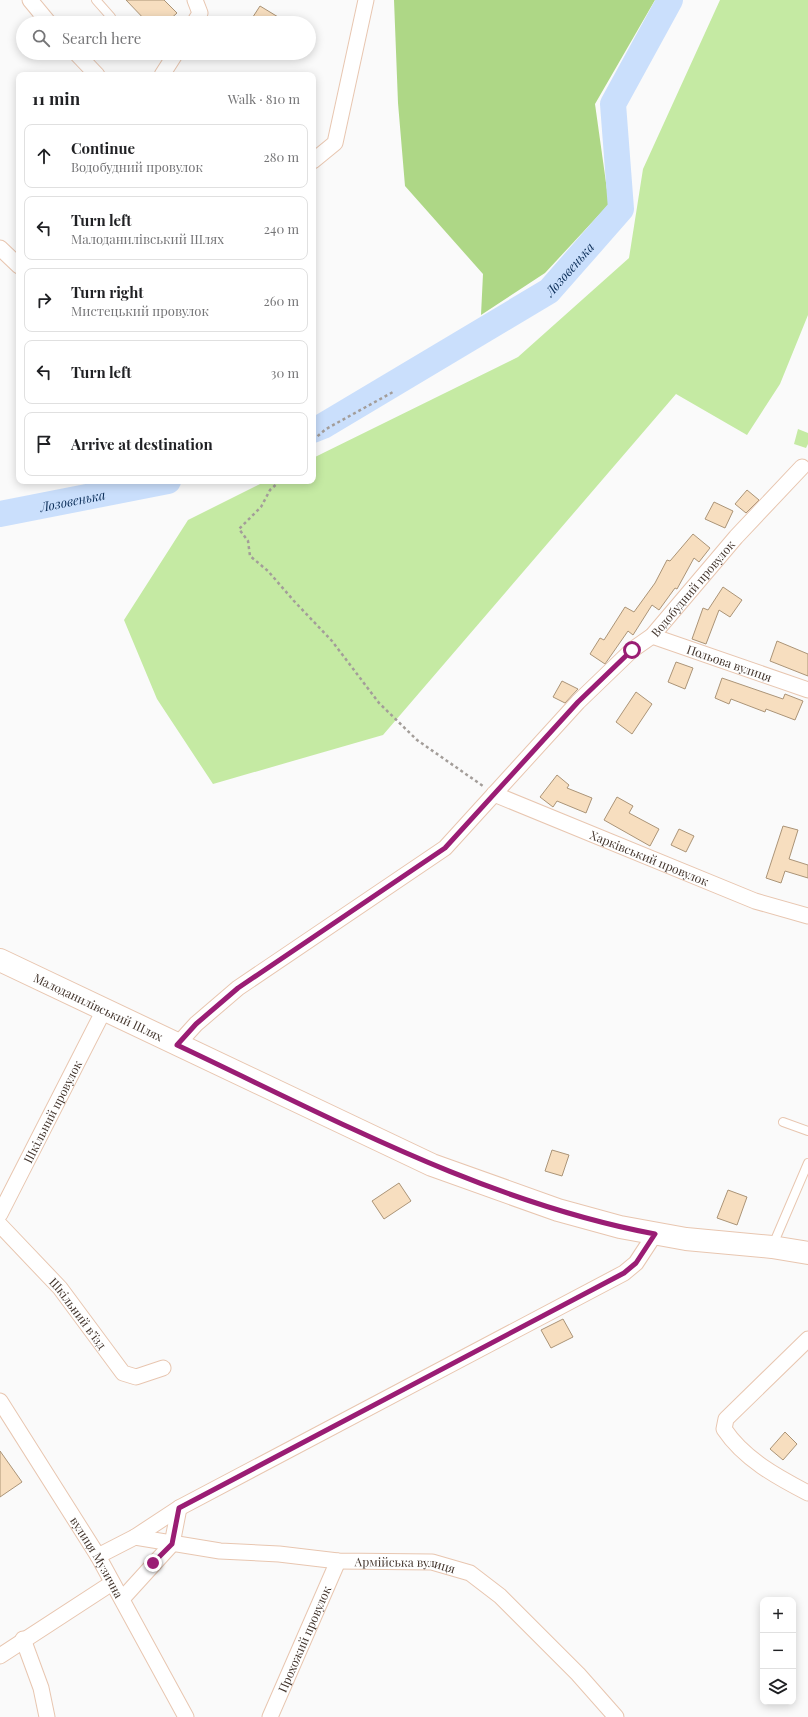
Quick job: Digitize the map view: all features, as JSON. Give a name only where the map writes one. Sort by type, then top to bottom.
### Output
[{"type":"main road","name":"Малоданилівський Шлях","points":[[0,960],[432,1166],[558,1210],[620,1227],[686,1240],[772,1247],[808,1253]]},
{"type":"street","points":[[30,0],[43,16]]},
{"type":"street","points":[[195,0],[200,13],[198,16]]},
{"type":"street","points":[[316,159],[335,143],[366,0]]},
{"type":"street","points":[[83,60],[94,72]]},
{"type":"street","points":[[164,72],[172,60]]},
{"type":"street","points":[[0,248],[16,263]]},
{"type":"street","name":"Водобудний провулок","points":[[177,1045],[196,1024],[238,988],[445,848],[578,702],[632,650],[652,636],[736,537],[802,467]]},
{"type":"street","name":"Польова вулиця","points":[[652,636],[808,690]]},
{"type":"street","name":"Харківський провулок","points":[[494,794],[755,901],[808,916]]},
{"type":"street","name":"Шкільний провулок","points":[[0,1214],[104,1010]]},
{"type":"street","name":"Шкільний в’їзд","points":[[0,1225],[60,1288],[122,1373],[136,1378],[163,1368]]},
{"type":"street","points":[[98,1556],[135,1537],[179,1508],[624,1273],[636,1263],[655,1234]]},
{"type":"street","points":[[808,1339],[726,1419],[724,1429],[732,1441],[751,1458],[783,1480],[808,1493]]},
{"type":"street","name":"вулиця Музична","points":[[0,1401],[98,1556],[186,1717]]},
{"type":"street","points":[[122,1600],[172,1544],[179,1508]]},
{"type":"street","name":"Армійська вулиця","points":[[135,1537],[220,1551],[279,1554],[338,1561],[432,1562],[470,1573],[506,1602],[578,1674],[616,1717]]},
{"type":"street","name":"Прохожий провулок","points":[[270,1717],[338,1561]]},
{"type":"street","points":[[0,1656],[23,1639],[112,1583]]},
{"type":"street","points":[[23,1639],[41,1688],[47,1717]]},
{"type":"lane","points":[[96,0],[110,16]]},
{"type":"lane","points":[[783,1122],[808,1131]]},
{"type":"lane","points":[[772,1247],[808,1163]]},
{"type":"path","points":[[316,438],[333,425],[393,392]]},
{"type":"path","points":[[277,484],[270,490],[261,508],[239,528],[248,541],[250,556],[268,571],[332,641],[380,703],[417,740],[494,794]]},
{"type":"green space","points":[[394,0],[655,0],[595,104],[609,204],[545,273],[481,315],[483,274],[405,186],[398,103]]},
{"type":"green space","points":[[720,0],[808,0],[808,315],[780,384],[747,435],[676,394],[383,735],[213,784],[157,699],[124,620],[188,520],[260,484],[316,484],[316,457],[518,357],[629,258],[643,169]]},
{"type":"green space","points":[[798,429],[808,433],[808,444],[806,448],[794,444]]},
{"type":"building","points":[[126,0],[164,0],[177,13],[174,16],[141,16]]},
{"type":"building","points":[[260,6],[276,16],[254,16]]},
{"type":"building","points":[[747,490],[759,500],[746,513],[735,504]]},
{"type":"building","points":[[714,502],[733,511],[725,528],[705,519]]},
{"type":"building","points":[[693,534],[710,548],[699,562],[694,558],[677,589],[675,588],[659,610],[652,605],[633,635],[628,631],[605,664],[590,654],[600,638],[604,640],[625,607],[634,612],[655,583],[667,560],[670,561]]},
{"type":"building","points":[[723,587],[742,600],[730,617],[719,610],[706,644],[692,639],[703,608],[708,610]]},
{"type":"building","points":[[777,641],[808,654],[808,676],[770,661]]},
{"type":"building","points":[[676,662],[693,668],[685,689],[668,682]]},
{"type":"building","points":[[722,678],[783,699],[785,694],[803,701],[795,720],[766,709],[765,712],[731,699],[729,704],[715,698]]},
{"type":"building","points":[[562,681],[578,689],[565,703],[553,697]]},
{"type":"building","points":[[636,692],[652,704],[632,734],[616,722]]},
{"type":"building","points":[[557,775],[569,785],[567,788],[592,798],[586,813],[557,801],[553,807],[540,797]]},
{"type":"building","points":[[617,797],[633,806],[629,813],[659,829],[650,846],[604,820]]},
{"type":"building","points":[[783,826],[798,830],[789,859],[808,865],[808,878],[785,871],[781,883],[766,878]]},
{"type":"building","points":[[679,829],[694,836],[686,852],[671,845]]},
{"type":"building","points":[[552,1150],[569,1155],[562,1176],[545,1171]]},
{"type":"building","points":[[399,1183],[411,1201],[384,1219],[372,1201]]},
{"type":"building","points":[[728,1190],[747,1197],[737,1225],[717,1218]]},
{"type":"building","points":[[563,1319],[573,1337],[551,1348],[541,1330]]},
{"type":"building","points":[[785,1432],[797,1444],[783,1460],[770,1449]]},
{"type":"building","points":[[0,1451],[22,1482],[0,1497]]},
{"type":"waterway","name":"Лозовенька","points":[[316,429],[549,291],[621,209],[613,104],[670,0]]},
{"type":"waterway","name":"Лозовенька","points":[[0,514],[153,484]]},
{"type":"route","points":[[153,1563],[172,1544],[179,1508],[624,1273],[636,1263],[655,1234],[620,1227],[558,1210],[432,1166],[177,1045],[196,1024],[238,988],[445,848],[578,702],[632,650]]}]
